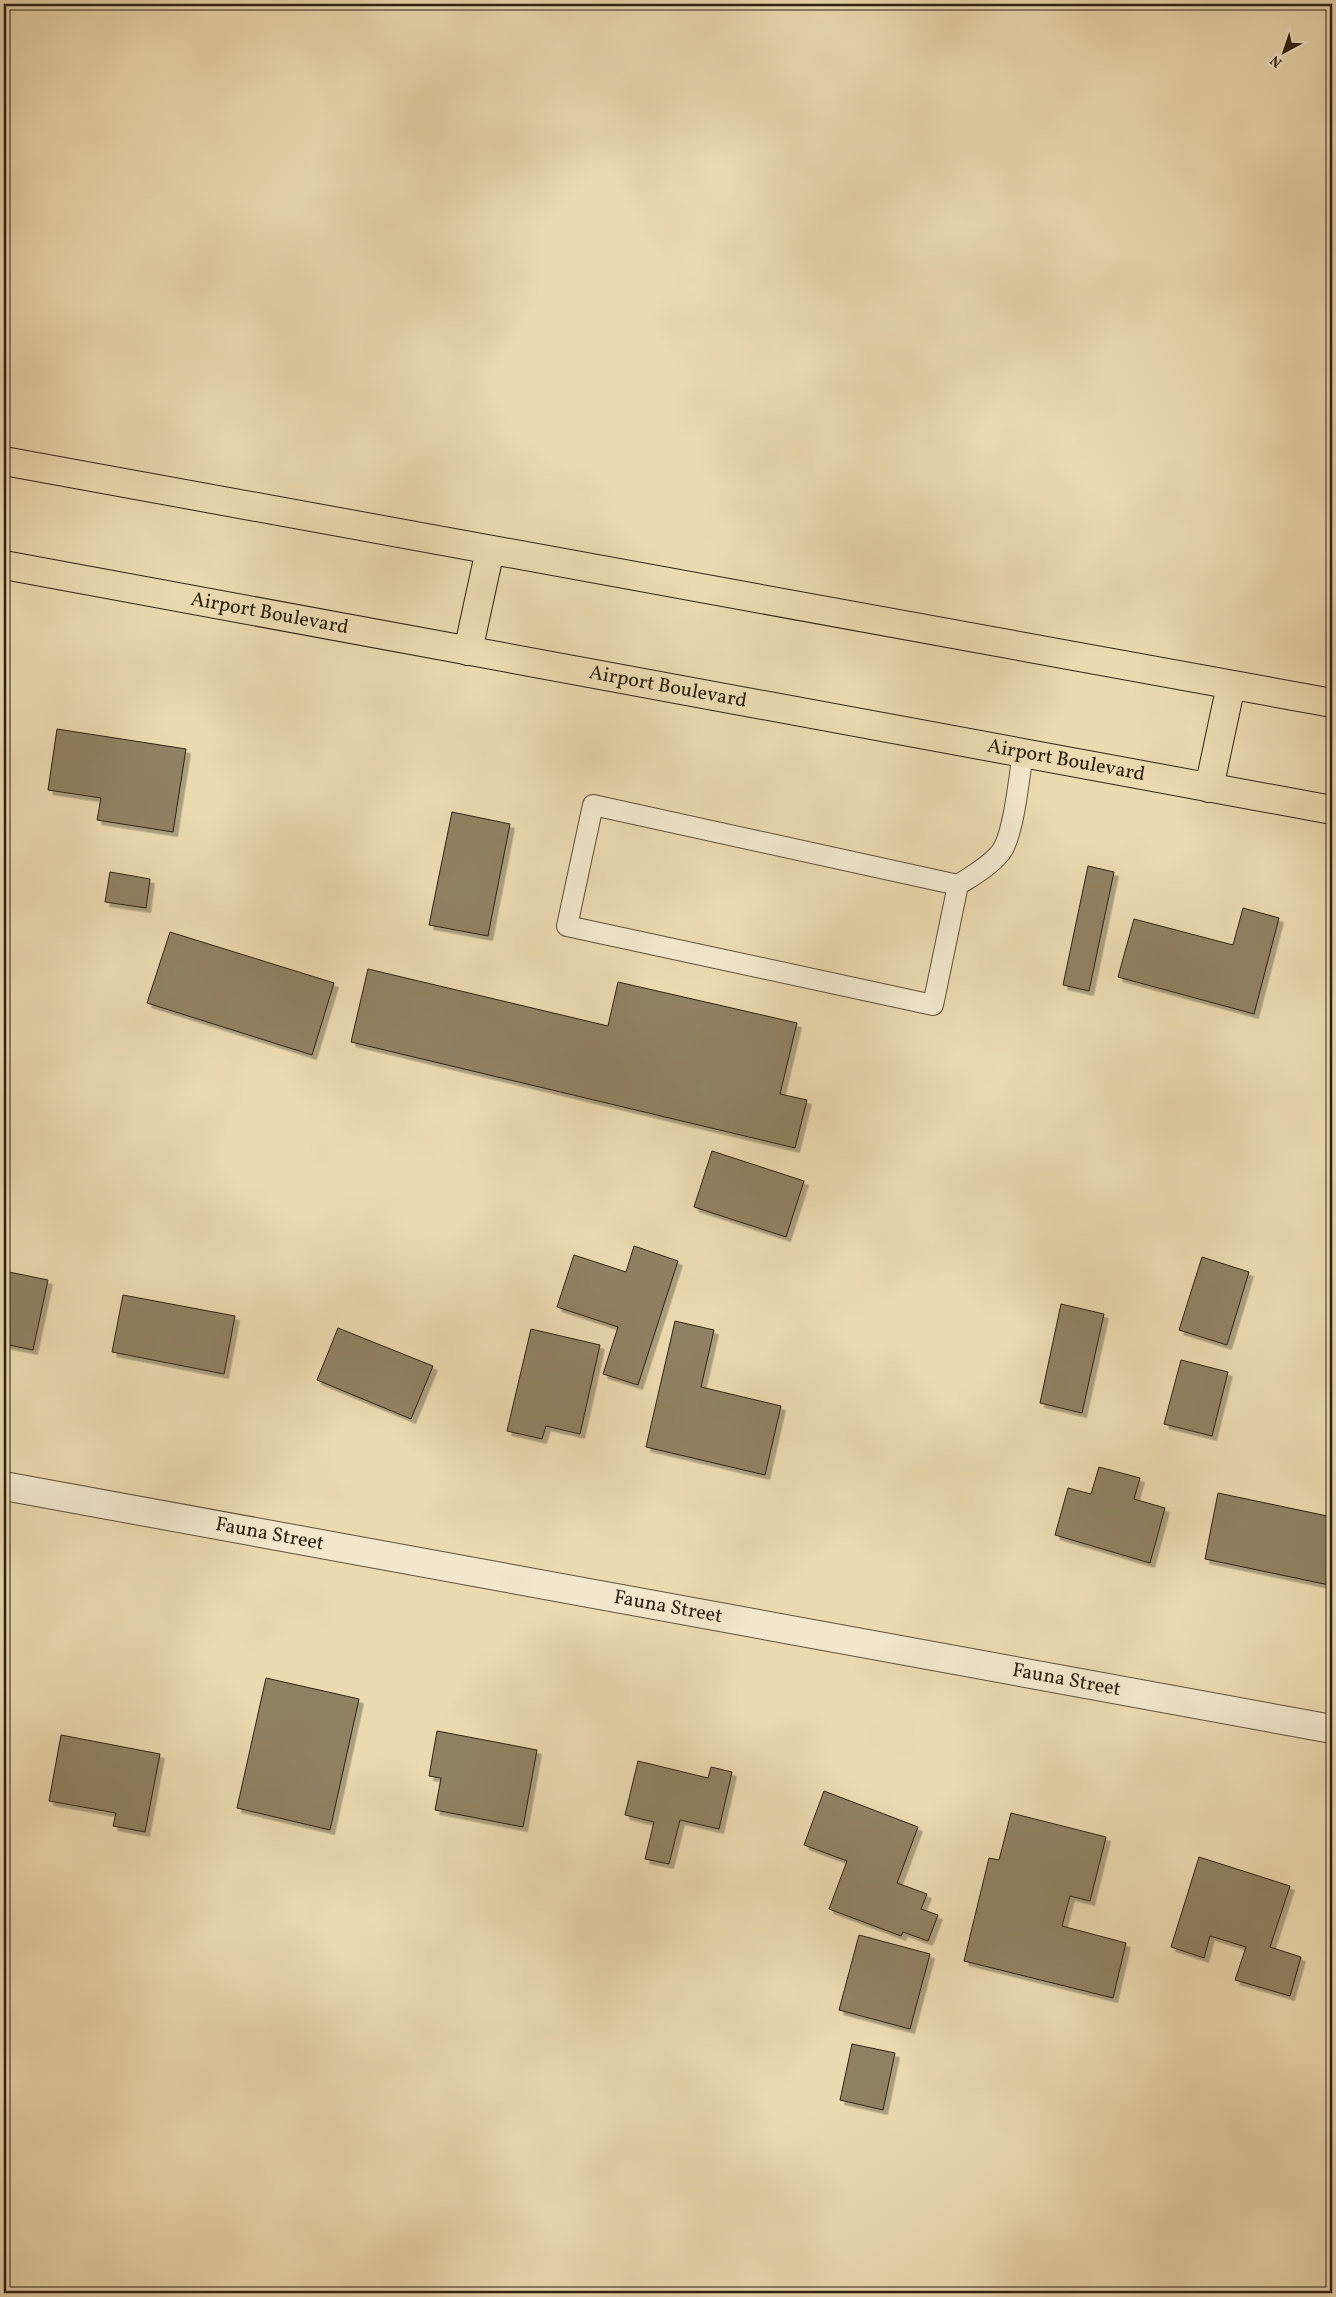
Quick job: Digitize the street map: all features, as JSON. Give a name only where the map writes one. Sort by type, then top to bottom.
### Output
[{"type":"main road","points":[[4,461],[1332,703]]},
{"type":"main road","points":[[468,651],[490,550]]},
{"type":"main road","name":"Airport Boulevard","points":[[4,566],[1332,810]]},
{"type":"main road","points":[[1209,788],[1232,685]]},
{"type":"street","name":"Fauna Street","points":[[4,1486],[1332,1729]]},
{"type":"lane","points":[[958,885],[593,806],[567,926],[933,1005],[958,885],[979,871],[1001,851],[1009,831],[1023,754]]},
{"type":"building","points":[[57,729],[186,749],[173,832],[97,820],[101,798],[48,790]]},
{"type":"building","points":[[452,812],[510,824],[488,936],[429,925]]},
{"type":"building","points":[[1088,866],[1114,872],[1089,991],[1063,985]]},
{"type":"building","points":[[110,872],[150,879],[146,908],[105,902]]},
{"type":"building","points":[[1243,908],[1279,918],[1254,1014],[1118,977],[1134,919],[1233,945]]},
{"type":"building","points":[[170,932],[334,983],[312,1055],[147,1003]]},
{"type":"building","points":[[368,969],[608,1026],[618,982],[797,1023],[780,1094],[807,1100],[795,1148],[351,1042]]},
{"type":"building","points":[[712,1151],[804,1181],[786,1237],[694,1207]]},
{"type":"building","points":[[634,1246],[678,1261],[638,1385],[603,1374],[618,1327],[557,1307],[574,1255],[626,1272]]},
{"type":"building","points":[[1202,1257],[1249,1272],[1227,1345],[1179,1330]]},
{"type":"building","points":[[4,1271],[48,1280],[33,1350],[4,1344]]},
{"type":"building","points":[[123,1295],[235,1316],[224,1374],[112,1352]]},
{"type":"building","points":[[1061,1304],[1104,1314],[1082,1413],[1040,1403]]},
{"type":"building","points":[[675,1321],[714,1330],[701,1387],[781,1406],[765,1475],[646,1447]]},
{"type":"building","points":[[338,1328],[433,1366],[411,1419],[317,1380]]},
{"type":"building","points":[[531,1329],[600,1345],[580,1434],[546,1426],[542,1439],[507,1431]]},
{"type":"building","points":[[1181,1360],[1228,1372],[1212,1436],[1164,1424]]},
{"type":"building","points":[[1099,1467],[1140,1478],[1134,1499],[1165,1508],[1150,1563],[1055,1535],[1068,1488],[1091,1494]]},
{"type":"building","points":[[1218,1493],[1332,1517],[1332,1567],[1329,1585],[1205,1559]]},
{"type":"building","points":[[266,1678],[359,1699],[330,1830],[237,1808]]},
{"type":"building","points":[[437,1731],[537,1750],[523,1827],[435,1810],[441,1778],[429,1776]]},
{"type":"building","points":[[61,1735],[160,1754],[145,1832],[113,1826],[116,1813],[49,1801]]},
{"type":"building","points":[[638,1761],[708,1778],[711,1767],[732,1772],[719,1829],[680,1820],[669,1864],[645,1859],[654,1822],[625,1815]]},
{"type":"building","points":[[824,1791],[918,1827],[897,1883],[927,1894],[921,1909],[938,1915],[928,1941],[903,1932],[901,1936],[829,1909],[847,1861],[804,1845]]},
{"type":"building","points":[[1011,1813],[1106,1837],[1090,1901],[1070,1896],[1062,1926],[1126,1943],[1113,1998],[964,1961],[989,1858],[999,1860]]},
{"type":"building","points":[[1199,1857],[1290,1886],[1270,1947],[1301,1957],[1290,1996],[1235,1980],[1246,1947],[1210,1936],[1204,1958],[1171,1947]]},
{"type":"building","points":[[859,1935],[930,1954],[910,2029],[839,2010]]},
{"type":"building","points":[[852,2044],[895,2053],[883,2110],[840,2100]]}]
